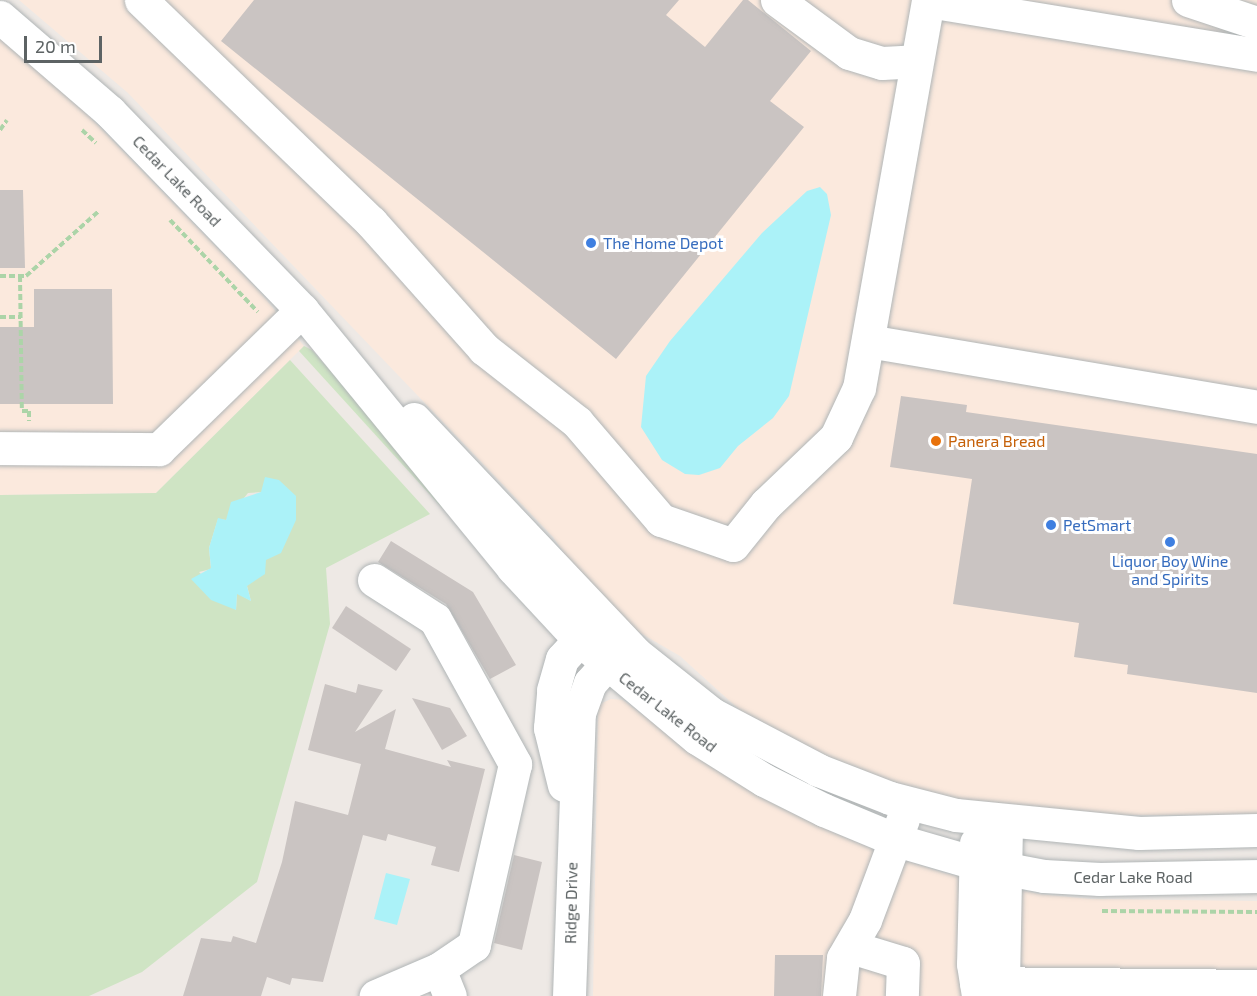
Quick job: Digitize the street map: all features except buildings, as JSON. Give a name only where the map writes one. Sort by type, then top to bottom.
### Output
[{"type":"street","points":[[141,0],[371,222],[484,349],[577,422],[661,520],[733,545],[766,504],[836,437],[859,388],[928,0],[1078,13],[1257,55]]},
{"type":"street","points":[[777,0],[849,53],[882,63],[916,61]]},
{"type":"street","points":[[1188,0],[1257,23]]},
{"type":"street","points":[[1247,0],[1257,3]]},
{"type":"street","name":"Cedar Lake Road","points":[[0,17],[110,112],[344,356],[419,424],[602,615],[616,654],[697,738],[764,780],[896,840],[990,866],[1100,879],[1257,876]]},
{"type":"street","points":[[14,448],[159,449],[302,310]]},
{"type":"street","points":[[868,341],[1257,407]]},
{"type":"street","name":"Cedar Lake Road","points":[[344,356],[412,448],[579,639],[616,654],[712,714],[818,770],[909,804],[991,819],[1139,833],[1257,830]]},
{"type":"street","points":[[374,580],[435,619],[515,764],[474,945],[444,982],[376,996]]},
{"type":"street","name":"Ridge Drive","points":[[572,810],[550,728],[562,659],[602,615]]},
{"type":"street","name":"Ridge Drive","points":[[569,996],[572,810],[579,713],[590,683],[616,654]]},
{"type":"street","points":[[839,996],[843,958],[851,947],[909,804]]},
{"type":"street","points":[[991,819],[985,987],[1257,986]]},
{"type":"street","points":[[851,947],[903,963],[902,996]]},
{"type":"path","points":[[0,129],[7,120]]},
{"type":"path","points":[[79,126],[103,150]]},
{"type":"path","points":[[0,276],[26,276],[99,211]]},
{"type":"path","points":[[165,214],[264,318]]},
{"type":"path","points":[[14,448],[29,411],[22,411],[20,276]]},
{"type":"path","points":[[0,317],[21,317]]},
{"type":"shaded area","points":[[19,0],[1257,0],[1257,815],[1107,815],[988,805],[894,787],[754,723],[680,656],[628,626],[585,584],[553,537],[128,93]]},
{"type":"shaded area","points":[[0,39],[87,114],[259,291],[304,346],[156,493],[0,495]]},
{"type":"shaded area","points":[[611,699],[623,700],[705,762],[788,810],[875,850],[944,873],[1039,894],[1091,899],[1257,901],[1257,996],[593,996],[598,705]]},
{"type":"green space","points":[[304,346],[312,350],[448,505],[442,508],[299,351]]},
{"type":"green space","points":[[290,360],[430,514],[326,568],[330,624],[257,882],[142,972],[89,996],[0,996],[0,495],[156,493]],"holes":[[[261,492],[247,586],[251,601],[237,593],[236,610],[199,572],[211,569],[209,548],[218,519],[226,520],[248,493]]]},
{"type":"water","points":[[820,187],[827,194],[831,215],[789,396],[773,418],[738,446],[720,468],[699,475],[685,474],[662,460],[641,427],[646,376],[670,341],[762,233],[807,191]]},
{"type":"water","points":[[265,477],[279,480],[296,496],[296,520],[281,553],[266,560],[265,574],[247,586],[251,601],[237,594],[236,610],[211,600],[191,579],[211,568],[209,548],[218,518],[226,520],[231,502],[261,492]]},
{"type":"water","points":[[386,873],[410,879],[397,925],[374,919]]},
{"type":"place","name":"The Home Depot","points":[[591,243]]},
{"type":"place","name":"Panera Bread","points":[[936,441]]},
{"type":"place","name":"PetSmart","points":[[1051,525]]},
{"type":"place","name":"Liquor Boy Wine and Spirits","points":[[1170,542]]}]
